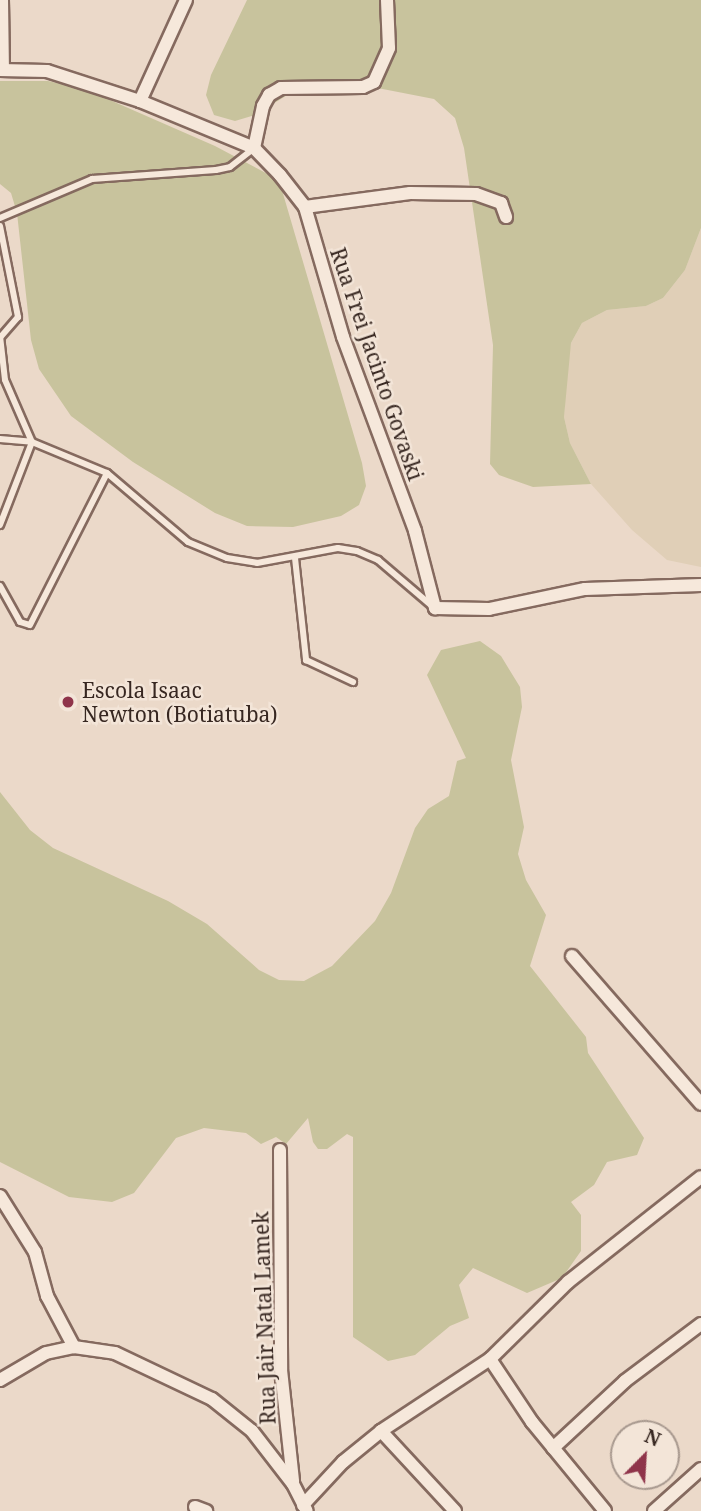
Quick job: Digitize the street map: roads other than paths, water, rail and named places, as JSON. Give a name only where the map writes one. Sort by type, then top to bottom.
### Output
[{"type":"street","points":[[1,69],[2,0]]},
{"type":"street","points":[[140,101],[187,0]]},
{"type":"street","points":[[254,148],[263,106],[269,95],[281,88],[363,87],[374,82],[388,48],[387,0]]},
{"type":"street","name":"Rua Frei Jacinto Govaski","points":[[1,69],[47,71],[140,101],[254,148],[305,207],[351,360],[415,531],[435,608]]},
{"type":"street","points":[[305,207],[410,193],[476,194],[500,203],[506,217]]},
{"type":"street","points":[[435,608],[489,609],[585,589],[701,585]]},
{"type":"street","points":[[572,956],[701,1104]]},
{"type":"street","name":"Rua Jair Natal Lamek","points":[[280,1150],[281,1357],[293,1484]]},
{"type":"street","points":[[0,1380],[46,1353],[74,1348],[115,1353],[212,1398],[252,1431],[293,1484],[305,1508],[343,1462],[381,1431],[490,1359],[579,1273],[701,1177]]},
{"type":"street","points":[[0,1196],[35,1252],[47,1296],[74,1348]]},
{"type":"street","points":[[554,1448],[625,1381],[701,1324]]},
{"type":"street","points":[[490,1359],[554,1448],[605,1511]]},
{"type":"street","points":[[381,1431],[455,1511]]},
{"type":"street","points":[[654,1511],[701,1469]]},
{"type":"lane","points":[[0,218],[80,182],[216,170],[230,167],[254,148]]},
{"type":"lane","points":[[0,226],[18,317],[0,337],[5,380],[32,442],[0,525]]},
{"type":"lane","points":[[0,439],[32,442],[107,474],[188,542],[228,558],[257,563],[338,548],[357,551],[378,560],[435,608]]},
{"type":"lane","points":[[0,586],[20,622],[30,625],[107,474]]},
{"type":"lane","points":[[295,558],[306,660],[354,682]]},
{"type":"place","name":"Escola Isaac Newton (Botiatuba)","points":[[68,702]]}]
